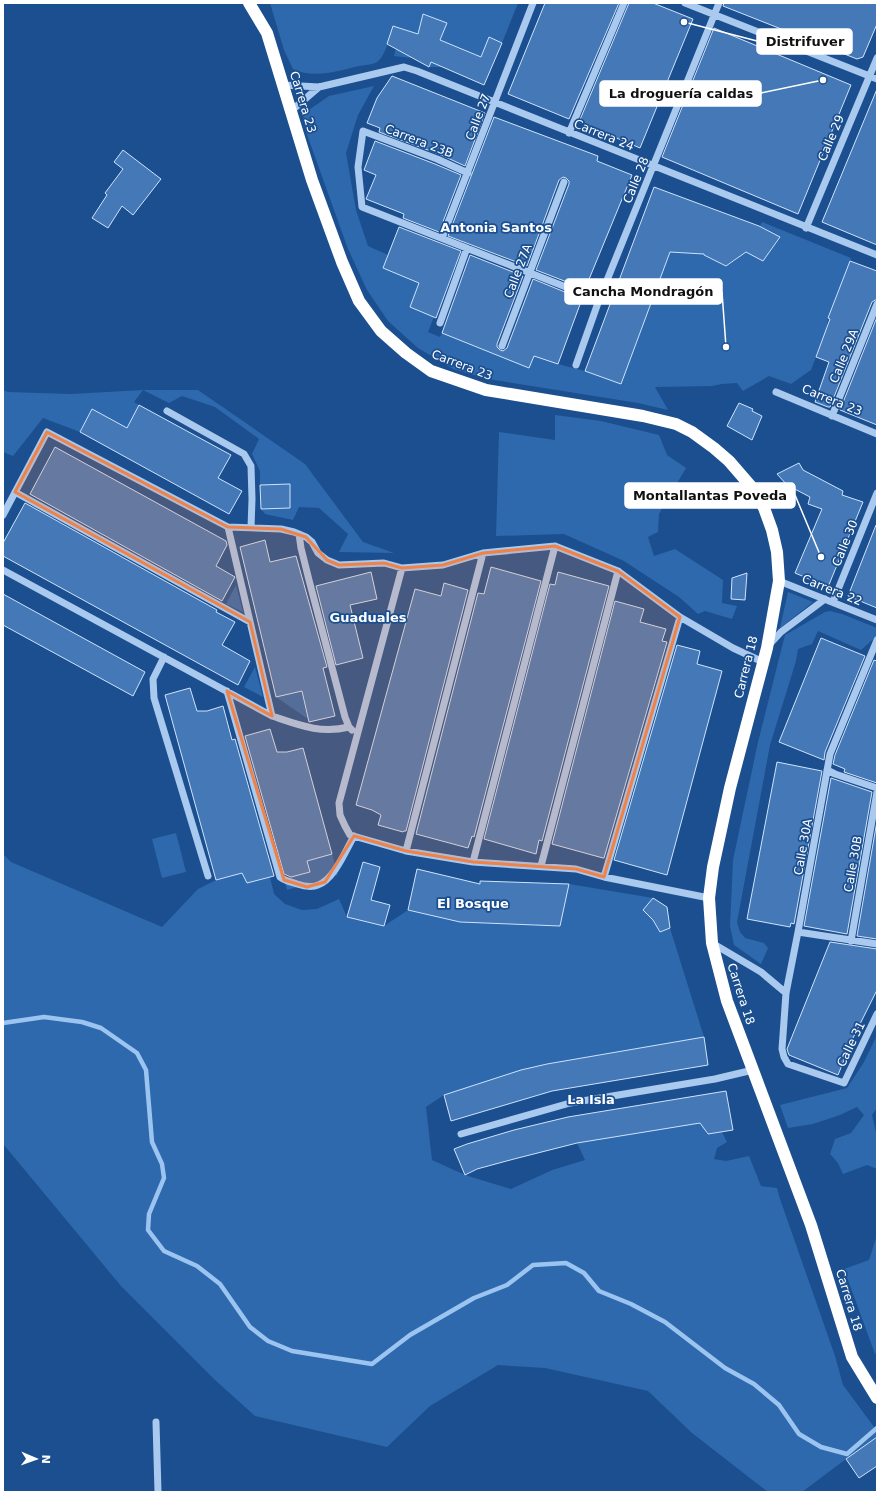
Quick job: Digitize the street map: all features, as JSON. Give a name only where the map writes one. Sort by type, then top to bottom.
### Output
[{"type":"highway","name":"Carrera 23","points":[[249,3],[267,33],[312,180],[342,262],[359,301],[381,331],[406,353],[431,370],[486,390],[643,416],[676,424],[692,432],[729,461],[755,491],[764,508],[772,530],[777,552],[779,581]]},
{"type":"highway","name":"Carrera 18","points":[[779,581],[763,662],[730,788],[713,866],[709,898],[712,943],[727,1001],[811,1225],[852,1357],[877,1398]]},
{"type":"street","name":"Calle 27","points":[[442,238],[533,3]]},
{"type":"street","points":[[569,133],[624,3]]},
{"type":"street","points":[[685,3],[877,79]]},
{"type":"street","name":"Calle 28","points":[[576,365],[599,300],[719,3]]},
{"type":"street","name":"Calle 29","points":[[806,228],[877,58]]},
{"type":"street","name":"Carrera 24","points":[[282,85],[319,87],[404,67],[877,256]]},
{"type":"street","name":"Carrera 24","points":[[291,111],[319,87]]},
{"type":"street","name":"Carrera 23B","points":[[442,238],[362,207],[358,167],[363,131],[437,159],[468,173]]},
{"type":"street","name":"Calle 27A","points":[[502,346],[564,182]]},
{"type":"street","points":[[442,238],[599,300]]},
{"type":"street","points":[[440,323],[468,248]]},
{"type":"street","name":"Calle 29A","points":[[832,416],[877,304]]},
{"type":"street","name":"Carrera 23","points":[[776,392],[877,434]]},
{"type":"street","points":[[167,411],[244,454],[251,466],[251,528]]},
{"type":"street","points":[[3,516],[47,432],[228,528],[281,529],[299,534],[312,542],[318,553],[327,560],[340,565],[384,563],[402,568],[443,565],[483,553],[555,546],[618,571],[680,617],[733,648],[763,662]]},
{"type":"street","points":[[15,492],[250,622]]},
{"type":"street","name":"Calle 30","points":[[833,602],[877,493]]},
{"type":"street","points":[[228,528],[272,716]]},
{"type":"street","points":[[299,534],[309,580],[345,717],[349,727],[357,735]]},
{"type":"street","points":[[473,862],[555,546]]},
{"type":"street","points":[[406,851],[483,553]]},
{"type":"street","points":[[402,568],[339,803],[340,816],[350,835],[406,851],[473,862],[576,869],[604,877],[709,898]]},
{"type":"street","points":[[3,570],[272,716],[309,729],[336,730],[349,727]]},
{"type":"street","points":[[541,866],[618,571]]},
{"type":"street","name":"Carrera 22","points":[[779,581],[877,620]]},
{"type":"street","points":[[766,648],[781,632],[825,599]]},
{"type":"street","points":[[604,877],[680,617]]},
{"type":"street","name":"Calle 30A","points":[[844,1083],[788,1064],[782,1049],[786,993],[830,754],[877,640]]},
{"type":"street","points":[[164,658],[153,679],[154,698],[208,876]]},
{"type":"street","points":[[227,691],[280,877],[284,880],[307,886],[318,886],[325,882],[339,863],[354,836]]},
{"type":"street","points":[[827,770],[877,788]]},
{"type":"street","name":"Calle 30B","points":[[851,941],[877,792]]},
{"type":"street","points":[[798,932],[877,944]]},
{"type":"street","points":[[712,943],[761,972],[786,993]]},
{"type":"street","name":"Calle 31","points":[[844,1083],[877,1014]]},
{"type":"street","points":[[461,1134],[570,1103],[716,1079],[752,1070]]},
{"type":"street","points":[[156,1422],[158,1492]]},
{"type":"highlighted area","points":[[47,432],[228,527],[281,529],[306,537],[327,560],[339,565],[384,563],[402,568],[443,565],[483,553],[555,546],[618,571],[680,617],[604,877],[576,869],[473,862],[406,851],[354,836],[325,882],[307,887],[284,880],[227,691],[272,716],[250,622],[15,492]]},
{"type":"shaded area","points":[[270,3],[518,3],[502,43],[481,57],[453,45],[442,67],[429,67],[447,23],[424,14],[411,58],[394,56],[401,28],[393,26],[383,55],[377,62],[334,72],[318,74],[301,72],[293,69],[284,50]]},
{"type":"shaded area","points":[[374,86],[358,115],[346,153],[356,210],[368,246],[388,255],[383,268],[419,282],[410,307],[434,317],[428,332],[440,337],[442,333],[529,368],[534,356],[585,371],[621,384],[672,247],[692,252],[713,252],[712,259],[726,266],[736,260],[743,250],[763,261],[780,238],[760,226],[762,222],[851,258],[828,318],[826,332],[811,370],[791,384],[769,376],[743,391],[737,383],[712,386],[655,387],[668,410],[638,403],[488,379],[453,369],[418,348],[388,321],[367,290],[348,249],[305,129],[303,114],[329,96]]},
{"type":"shaded area","points":[[3,390],[8,392],[71,394],[143,390],[134,402],[139,405],[127,428],[92,409],[80,432],[43,418],[13,456],[3,452]]},
{"type":"shaded area","points":[[143,390],[198,390],[305,464],[363,542],[394,553],[339,552],[348,534],[319,508],[299,507],[293,520],[265,514],[261,509],[290,508],[290,484],[260,485],[260,471],[252,454],[259,439],[215,407],[182,396],[169,403]]},
{"type":"shaded area","points":[[555,415],[601,421],[659,435],[667,455],[686,468],[659,514],[658,532],[648,537],[654,556],[675,549],[723,580],[722,603],[737,606],[732,619],[705,611],[698,614],[679,597],[624,561],[564,534],[496,536],[499,432],[555,440]]},
{"type":"shaded area","points":[[236,585],[243,612],[226,604]]},
{"type":"shaded area","points":[[788,592],[813,602],[780,628]]},
{"type":"shaded area","points":[[830,611],[842,614],[877,628],[877,636],[861,650],[818,631],[812,644],[798,649],[796,661],[770,745],[737,922],[740,932],[745,938],[764,943],[768,948],[761,964],[734,945],[730,926],[733,860],[758,742],[785,635],[825,612]]},
{"type":"shaded area","points":[[255,667],[263,697],[244,687]]},
{"type":"shaded area","points":[[302,691],[308,719],[276,697]]},
{"type":"shaded area","points":[[176,833],[186,872],[162,878],[152,839]]},
{"type":"shaded area","points":[[3,854],[11,862],[162,927],[198,889],[216,880],[242,873],[247,883],[270,877],[274,894],[285,904],[302,910],[317,909],[339,899],[347,917],[384,926],[408,910],[459,922],[559,926],[569,884],[653,898],[643,910],[653,920],[660,932],[670,928],[704,1037],[546,1064],[444,1095],[426,1107],[432,1160],[465,1175],[511,1189],[552,1170],[585,1160],[577,1143],[704,1122],[706,1134],[722,1132],[727,1142],[717,1148],[714,1159],[726,1161],[749,1156],[761,1186],[777,1188],[835,1356],[843,1385],[877,1431],[877,1437],[802,1492],[768,1492],[692,1433],[648,1391],[545,1368],[498,1365],[430,1406],[387,1447],[255,1416],[215,1380],[121,1286],[4,1145],[3,1146]]},
{"type":"shaded area","points":[[332,854],[338,875],[287,890],[284,879],[310,872],[307,861]]},
{"type":"shaded area","points":[[877,1035],[877,1108],[872,1115],[877,1137],[877,1169],[867,1165],[843,1174],[838,1163],[830,1154],[835,1139],[851,1133],[864,1115],[857,1107],[840,1115],[813,1124],[788,1128],[780,1105],[847,1088],[864,1062]]},
{"type":"shaded area","points":[[877,1235],[877,1353],[875,1354],[844,1269],[869,1260]]},
{"type":"building","points":[[545,3],[619,3],[569,119],[508,94]]},
{"type":"building","points":[[629,3],[653,3],[693,19],[640,148],[579,122]]},
{"type":"building","points":[[724,3],[877,3],[877,24],[863,57],[857,59],[723,6]]},
{"type":"building","points":[[423,14],[447,23],[440,40],[481,57],[489,37],[502,43],[484,85],[431,62],[429,67],[387,44],[393,26],[418,34]]},
{"type":"building","points":[[714,28],[851,85],[798,214],[662,157]]},
{"type":"building","points":[[392,76],[485,113],[465,166],[439,154],[379,132],[380,128],[367,123],[377,98]]},
{"type":"building","points":[[877,89],[877,245],[822,222]]},
{"type":"building","points":[[494,117],[598,156],[597,161],[632,175],[585,289],[536,270],[569,184],[569,181],[566,178],[563,177],[559,180],[527,266],[448,236]]},
{"type":"building","points":[[375,141],[461,175],[439,232],[403,218],[404,214],[366,199],[376,175],[364,170]]},
{"type":"building","points":[[123,150],[161,179],[133,215],[122,206],[108,228],[92,218],[107,195],[105,193],[123,169],[114,162]]},
{"type":"building","points":[[654,187],[759,226],[780,237],[763,261],[746,252],[726,266],[704,254],[670,252],[621,384],[585,371]]},
{"type":"building","points":[[399,227],[461,251],[436,318],[410,307],[419,283],[383,268]]},
{"type":"building","points":[[470,255],[523,276],[497,344],[497,347],[500,350],[503,351],[507,348],[533,279],[582,299],[558,364],[534,356],[529,368],[442,333]]},
{"type":"building","points":[[850,261],[877,271],[877,299],[872,302],[830,407],[828,407],[815,402],[829,362],[816,357],[830,319],[828,318]]},
{"type":"building","points":[[877,317],[877,425],[840,410]]},
{"type":"building","points":[[739,403],[753,409],[752,411],[762,416],[752,440],[727,426]]},
{"type":"building","points":[[139,405],[231,455],[218,478],[242,491],[229,514],[80,432],[92,409],[127,428]]},
{"type":"building","points":[[55,447],[226,541],[227,545],[216,566],[235,577],[222,601],[30,494]]},
{"type":"building","points":[[799,463],[803,470],[843,491],[842,495],[863,502],[828,587],[795,573],[822,509],[808,504],[810,497],[787,485],[777,474]]},
{"type":"building","points":[[290,484],[290,508],[261,509],[260,485]]},
{"type":"building","points":[[25,503],[217,610],[216,612],[235,622],[222,645],[250,661],[238,685],[3,556],[3,543]]},
{"type":"building","points":[[876,525],[877,526],[877,608],[848,596]]},
{"type":"building","points":[[265,540],[270,562],[296,556],[327,667],[323,668],[335,716],[309,722],[302,691],[276,697],[240,547]]},
{"type":"building","points":[[491,567],[541,581],[474,837],[472,836],[468,848],[416,834],[478,593],[484,594]]},
{"type":"building","points":[[371,572],[377,599],[350,605],[363,658],[336,665],[316,586]]},
{"type":"building","points":[[558,572],[609,586],[542,841],[539,840],[536,854],[484,839],[550,584],[555,585]]},
{"type":"building","points":[[747,573],[745,600],[731,599],[732,578]]},
{"type":"building","points":[[444,583],[468,590],[406,831],[403,832],[378,825],[381,815],[372,810],[356,805],[415,589],[441,596]]},
{"type":"building","points":[[3,594],[145,672],[133,696],[3,625]]},
{"type":"building","points":[[615,601],[644,609],[640,622],[666,629],[662,641],[667,642],[603,858],[552,844]]},
{"type":"building","points":[[821,638],[865,656],[825,752],[824,760],[779,742]]},
{"type":"building","points":[[677,645],[700,651],[697,664],[722,671],[667,875],[614,860]]},
{"type":"building","points":[[874,660],[877,661],[877,783],[844,772],[845,769],[833,764],[835,755]]},
{"type":"building","points":[[190,688],[197,711],[207,711],[223,706],[232,740],[235,739],[274,876],[247,883],[242,873],[216,880],[165,695]]},
{"type":"building","points":[[270,729],[277,752],[287,752],[303,748],[332,854],[307,861],[310,872],[291,877],[284,874],[245,736]]},
{"type":"building","points":[[777,762],[822,771],[794,924],[791,923],[790,927],[747,919]]},
{"type":"building","points":[[831,778],[872,792],[847,934],[804,926]]},
{"type":"building","points":[[877,821],[877,939],[857,936]]},
{"type":"building","points":[[363,862],[380,867],[371,900],[390,905],[384,926],[347,917]]},
{"type":"building","points":[[417,869],[480,884],[480,881],[569,884],[560,926],[460,922],[408,910]]},
{"type":"building","points":[[653,898],[667,907],[670,928],[660,932],[653,920],[643,910]]},
{"type":"building","points":[[830,942],[877,949],[877,990],[852,1040],[838,1075],[789,1055],[787,1049]]},
{"type":"building","points":[[704,1037],[708,1065],[552,1091],[451,1121],[444,1095],[521,1070],[547,1064]]},
{"type":"building","points":[[726,1091],[733,1130],[708,1134],[700,1123],[577,1143],[477,1169],[465,1175],[454,1149],[514,1130],[568,1117]]},
{"type":"building","points":[[877,1437],[877,1466],[859,1478],[846,1459]]},
{"type":"waterway","points":[[3,1023],[44,1017],[82,1022],[101,1028],[137,1053],[146,1070],[152,1142],[162,1164],[164,1178],[149,1214],[148,1230],[164,1251],[197,1266],[220,1284],[250,1327],[268,1341],[292,1351],[372,1364],[410,1335],[474,1298],[507,1285],[533,1265],[566,1263],[584,1273],[599,1291],[631,1304],[665,1322],[725,1368],[754,1384],[779,1405],[799,1434],[821,1447],[847,1454],[877,1428]]},
{"type":"place","name":"Distrifuver","points":[[684,22]]},
{"type":"place","name":"La droguería caldas","points":[[823,80]]},
{"type":"place","name":"Cancha Mondragón","points":[[726,347]]},
{"type":"place","name":"Montallantas Poveda","points":[[821,557]]},
{"type":"district","name":"Antonia Santos","points":[[496,227]]},
{"type":"district","name":"Guaduales","points":[[368,617]]},
{"type":"district","name":"El Bosque","points":[[473,903]]},
{"type":"district","name":"La Isla","points":[[591,1099]]}]
